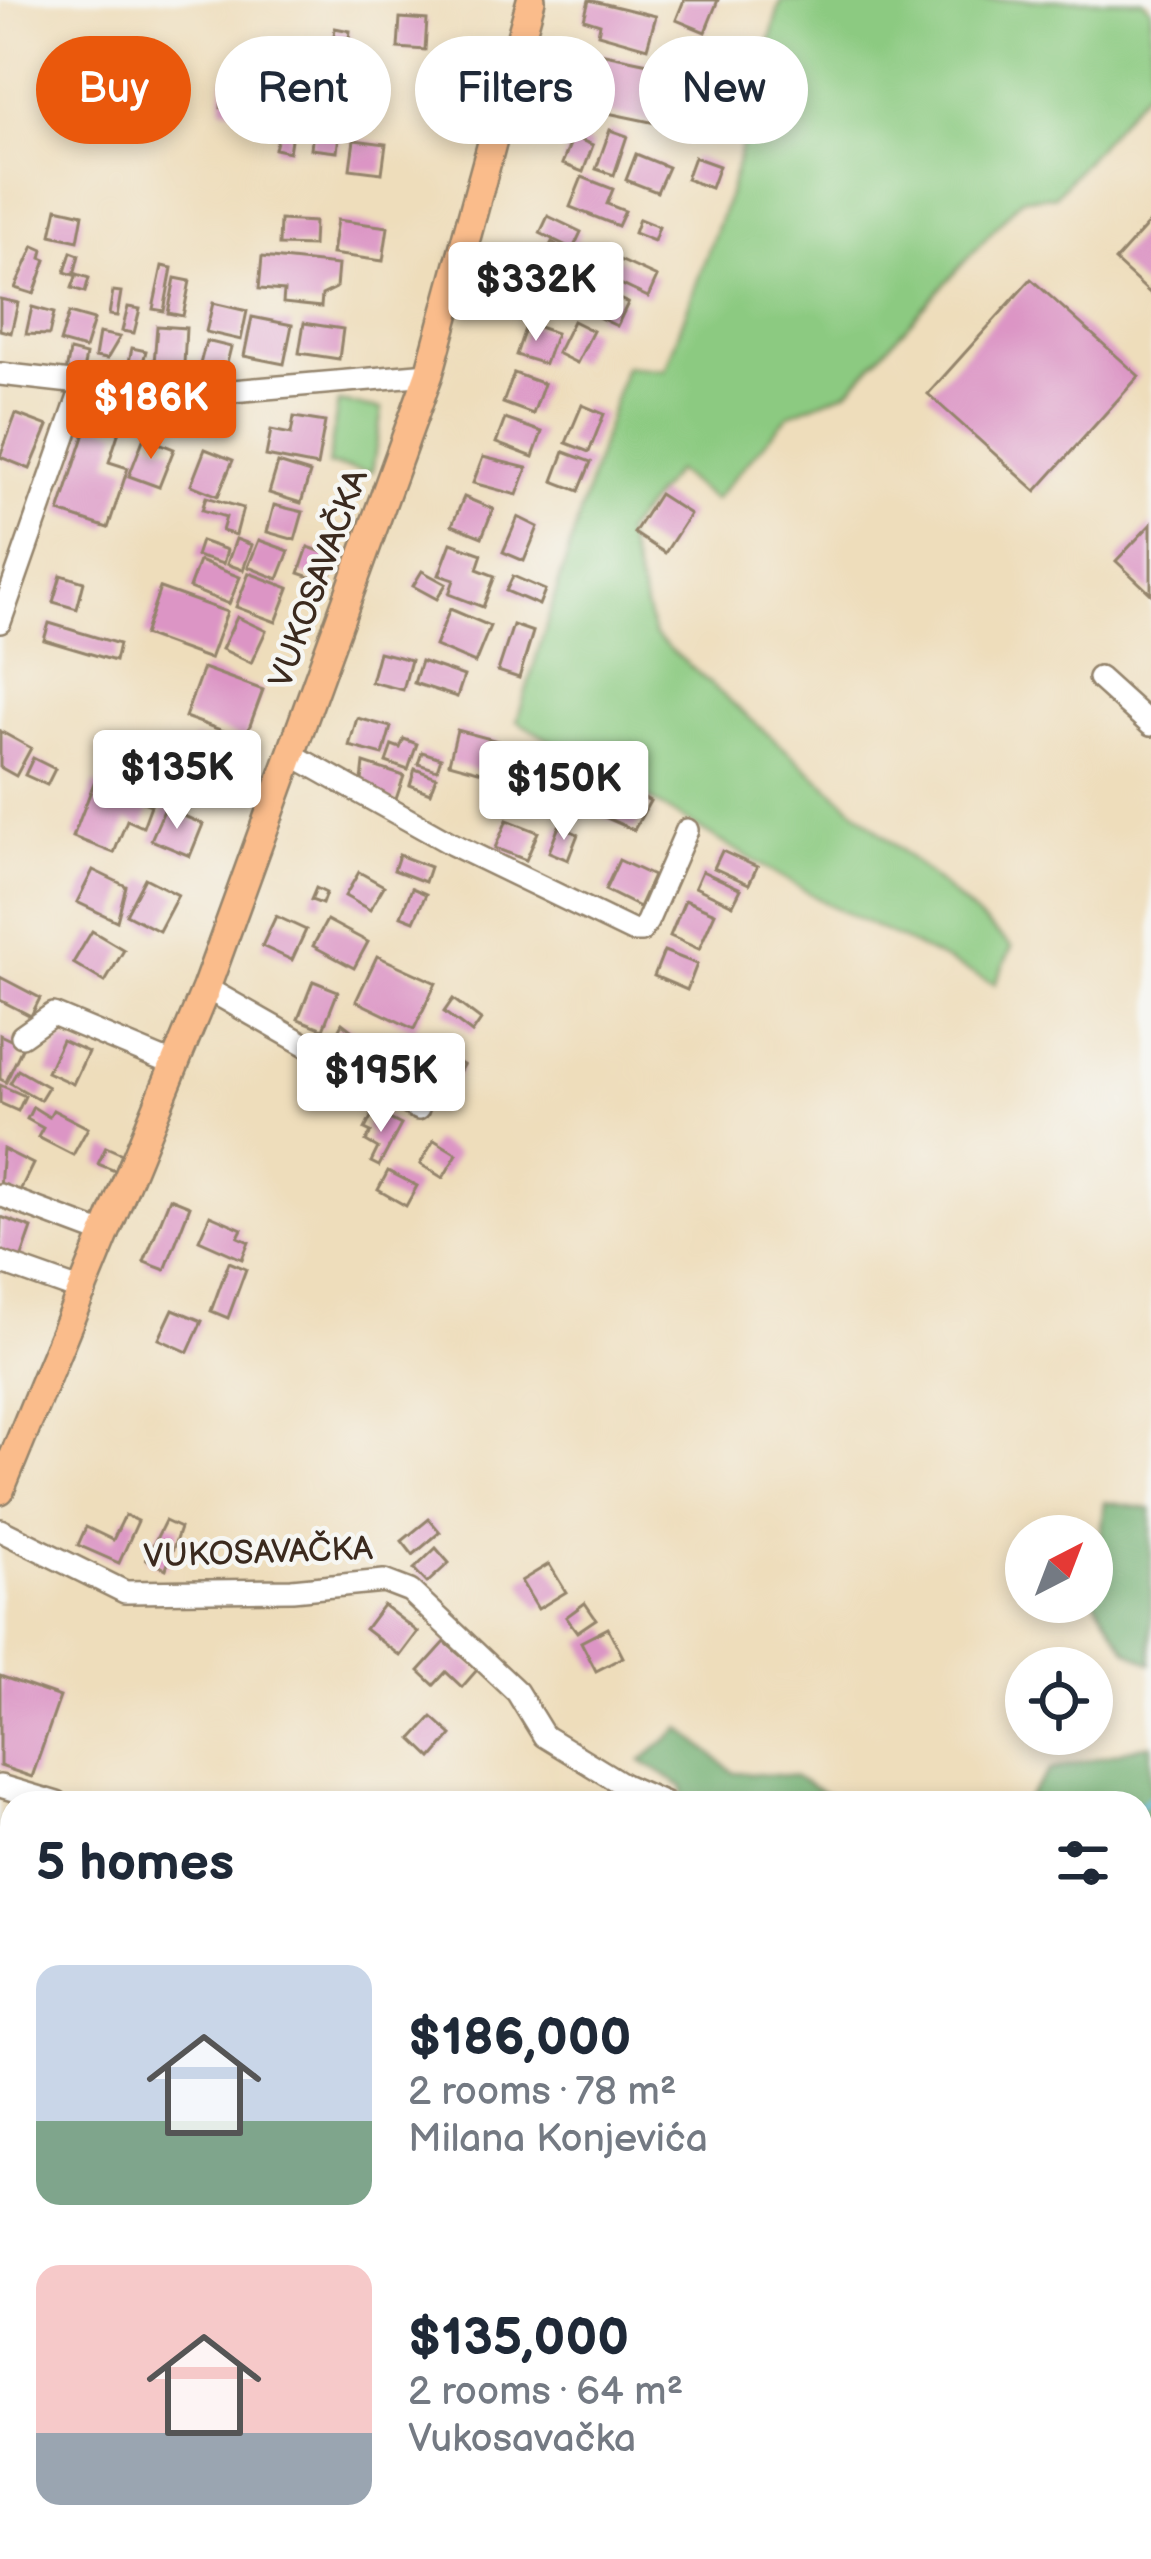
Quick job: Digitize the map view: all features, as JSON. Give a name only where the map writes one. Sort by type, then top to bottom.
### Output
[{"type":"main road","name":"VUKOSAVAČKA","points":[[0,1490],[206,988],[429,374],[531,0]]},
{"type":"street","points":[[0,374],[82,388],[187,395],[429,374]]},
{"type":"street","points":[[0,622],[82,388]]},
{"type":"street","points":[[1099,678],[1151,725]]},
{"type":"street","points":[[291,754],[452,844],[632,931],[641,931],[647,922],[686,830]]},
{"type":"street","points":[[206,988],[418,1109]]},
{"type":"street","points":[[22,1036],[53,1014],[175,1065]]},
{"type":"street","points":[[0,1195],[107,1235]]},
{"type":"street","points":[[0,1262],[85,1292]]},
{"type":"street","name":"VUKOSAVAČKA","points":[[0,1530],[125,1592],[292,1590],[383,1581],[410,1591],[517,1692],[544,1736],[638,1791]]},
{"type":"green space","points":[[781,0],[1143,0],[1151,9],[1151,84],[1055,196],[1022,198],[848,391],[790,414],[714,500],[675,471],[624,533],[654,635],[1012,947],[995,984],[826,903],[517,721],[625,366],[665,370],[742,144],[808,144],[808,36],[771,36]]},
{"type":"green space","points":[[338,402],[382,409],[372,472],[328,465]]},
{"type":"green space","points":[[1105,1502],[1151,1509],[1151,1664],[1127,1650],[1109,1623],[1113,1623],[1113,1515],[1103,1515]]},
{"type":"green space","points":[[681,1728],[734,1773],[793,1776],[820,1791],[683,1791],[641,1761]]},
{"type":"green space","points":[[1151,1744],[1151,1791],[1033,1791],[1050,1770]]},
{"type":"building","points":[[589,0],[656,16],[650,36],[639,36],[639,46],[598,34],[600,24],[584,19]]},
{"type":"building","points":[[684,0],[718,0],[705,32],[676,20]]},
{"type":"building","points":[[400,18],[427,20],[426,36],[415,36],[415,49],[398,48]]},
{"type":"building","points":[[335,28],[350,31],[349,36],[334,36]]},
{"type":"building","points":[[615,56],[639,61],[639,120],[615,115]]},
{"type":"building","points":[[615,132],[627,136],[614,175],[596,169],[605,144],[615,144]]},
{"type":"building","points":[[276,144],[290,144],[289,152],[275,149]]},
{"type":"building","points":[[312,144],[338,144],[337,152],[311,149]]},
{"type":"building","points":[[353,144],[386,144],[382,173],[350,169]]},
{"type":"building","points":[[570,144],[593,145],[583,172],[562,164]]},
{"type":"building","points":[[636,154],[668,167],[657,192],[626,180]]},
{"type":"building","points":[[694,157],[719,166],[711,188],[686,179]]},
{"type":"building","points":[[582,177],[613,189],[607,204],[625,211],[618,226],[570,207]]},
{"type":"building","points":[[57,208],[83,214],[78,241],[51,235]]},
{"type":"building","points":[[548,216],[581,232],[573,249],[540,233]]},
{"type":"building","points":[[639,219],[659,227],[654,241],[634,233]]},
{"type":"building","points":[[280,220],[314,222],[313,246],[279,245]]},
{"type":"building","points":[[337,220],[388,227],[383,261],[332,254]]},
{"type":"building","points":[[1151,221],[1151,294],[1115,261]]},
{"type":"building","points":[[552,242],[586,263],[573,290],[547,277],[556,258],[546,254]]},
{"type":"building","points":[[34,246],[43,250],[41,258],[46,260],[34,294],[15,288]]},
{"type":"building","points":[[71,252],[79,255],[74,275],[65,272]]},
{"type":"building","points":[[602,252],[657,277],[648,297],[593,271]]},
{"type":"building","points":[[262,257],[338,265],[336,288],[322,295],[321,307],[283,303],[284,291],[259,289]]},
{"type":"building","points":[[162,266],[172,268],[164,311],[153,309]]},
{"type":"building","points":[[77,274],[89,278],[85,292],[72,288]]},
{"type":"building","points":[[532,276],[565,291],[556,310],[524,295]]},
{"type":"building","points":[[175,278],[190,281],[183,316],[168,313]]},
{"type":"building","points":[[1031,279],[1139,376],[1036,491],[928,394]]},
{"type":"building","points":[[113,291],[121,292],[117,316],[109,315]]},
{"type":"building","points":[[606,293],[628,303],[617,326],[596,316]]},
{"type":"building","points":[[0,299],[18,303],[11,333],[0,330]]},
{"type":"building","points":[[213,303],[247,311],[241,340],[206,332]]},
{"type":"building","points":[[32,307],[54,313],[49,335],[26,334]]},
{"type":"building","points":[[128,307],[140,309],[134,333],[122,331]]},
{"type":"building","points":[[69,313],[94,320],[85,349],[60,342]]},
{"type":"building","points":[[252,317],[292,325],[284,364],[244,356]]},
{"type":"building","points":[[573,321],[593,331],[577,363],[557,353]]},
{"type":"building","points":[[304,323],[343,329],[339,359],[299,353]]},
{"type":"building","points":[[527,323],[556,333],[545,364],[516,355]]},
{"type":"building","points":[[157,326],[186,328],[184,364],[154,363]]},
{"type":"building","points":[[99,333],[120,337],[107,359],[95,357]]},
{"type":"building","points":[[206,341],[231,347],[223,379],[198,372]]},
{"type":"building","points":[[132,348],[146,351],[139,378],[126,375]]},
{"type":"building","points":[[70,351],[86,355],[81,382],[65,378]]},
{"type":"building","points":[[514,373],[544,384],[533,414],[503,403]]},
{"type":"building","points":[[582,405],[604,414],[589,452],[566,443]]},
{"type":"building","points":[[16,414],[48,426],[30,469],[0,457]]},
{"type":"building","points":[[294,417],[325,422],[317,466],[266,456],[271,430],[291,434]]},
{"type":"building","points":[[505,419],[542,432],[533,457],[496,443]]},
{"type":"building","points":[[89,421],[119,431],[109,462],[128,468],[108,528],[59,512]]},
{"type":"building","points":[[144,437],[174,449],[159,487],[129,476]]},
{"type":"building","points":[[205,449],[233,460],[218,496],[191,485]]},
{"type":"building","points":[[564,452],[591,462],[579,491],[553,481]]},
{"type":"building","points":[[483,457],[527,468],[517,495],[473,483]]},
{"type":"building","points":[[278,463],[310,473],[301,503],[269,493]]},
{"type":"building","points":[[659,494],[690,514],[665,553],[634,533]]},
{"type":"building","points":[[206,497],[243,508],[236,535],[222,531],[226,517],[202,510]]},
{"type":"building","points":[[464,497],[493,509],[482,537],[452,525]]},
{"type":"building","points":[[274,505],[303,512],[295,540],[267,532]]},
{"type":"building","points":[[518,517],[538,527],[524,561],[503,552]]},
{"type":"building","points":[[1151,524],[1151,594],[1116,561]]},
{"type":"building","points":[[236,539],[252,545],[243,570],[227,564]]},
{"type":"building","points":[[259,540],[289,551],[278,579],[248,567]]},
{"type":"building","points":[[201,541],[227,550],[223,564],[196,556]]},
{"type":"building","points":[[451,543],[482,554],[477,569],[495,576],[483,607],[449,594],[454,580],[439,575]]},
{"type":"building","points":[[308,547],[337,557],[328,583],[299,573]]},
{"type":"building","points":[[199,561],[240,577],[229,604],[189,588]]},
{"type":"building","points":[[422,571],[446,584],[437,599],[413,586]]},
{"type":"building","points":[[249,573],[289,588],[276,622],[236,607]]},
{"type":"building","points":[[61,575],[84,582],[77,609],[53,602]]},
{"type":"building","points":[[513,576],[545,590],[539,605],[506,591]]},
{"type":"building","points":[[160,588],[227,612],[210,659],[144,635]]},
{"type":"building","points":[[450,609],[490,626],[475,663],[435,646]]},
{"type":"building","points":[[237,617],[266,631],[251,663],[222,649]]},
{"type":"building","points":[[49,623],[119,644],[115,661],[44,640]]},
{"type":"building","points":[[513,625],[533,632],[519,678],[498,671]]},
{"type":"building","points":[[379,652],[411,660],[403,690],[371,682]]},
{"type":"building","points":[[421,661],[464,676],[457,697],[414,683]]},
{"type":"building","points":[[203,668],[263,690],[245,739],[185,717]]},
{"type":"building","points":[[357,718],[391,727],[383,755],[349,746]]},
{"type":"building","points":[[457,730],[498,741],[489,774],[449,763]]},
{"type":"building","points":[[0,731],[31,748],[16,776],[0,767]]},
{"type":"building","points":[[194,739],[221,749],[205,791],[177,781]]},
{"type":"building","points":[[404,739],[417,744],[408,770],[386,762],[392,745],[400,748]]},
{"type":"building","points":[[422,752],[441,758],[437,770],[418,764]]},
{"type":"building","points":[[33,758],[55,769],[47,785],[25,775]]},
{"type":"building","points":[[145,758],[172,768],[167,783],[140,774]]},
{"type":"building","points":[[364,763],[404,776],[395,802],[361,790]]},
{"type":"building","points":[[415,769],[436,777],[430,793],[410,785]]},
{"type":"building","points":[[600,773],[650,801],[634,830],[573,803],[583,785],[591,790]]},
{"type":"building","points":[[94,783],[151,805],[143,827],[127,820],[114,853],[73,837]]},
{"type":"building","points":[[165,808],[203,824],[190,856],[151,840]]},
{"type":"building","points":[[507,820],[538,832],[526,860],[495,848]]},
{"type":"building","points":[[559,826],[578,834],[568,860],[549,852]]},
{"type":"building","points":[[722,851],[757,867],[749,884],[714,868]]},
{"type":"building","points":[[399,855],[430,867],[425,882],[394,870]]},
{"type":"building","points":[[619,860],[653,876],[639,907],[605,890]]},
{"type":"building","points":[[93,870],[126,886],[117,921],[77,902]]},
{"type":"building","points":[[702,871],[741,889],[733,905],[695,887]]},
{"type":"building","points":[[359,872],[384,886],[370,910],[345,896]]},
{"type":"building","points":[[145,878],[178,895],[159,931],[126,914]]},
{"type":"building","points":[[316,888],[326,893],[322,904],[311,900]]},
{"type":"building","points":[[412,888],[426,894],[414,921],[401,916]]},
{"type":"building","points":[[685,900],[715,913],[699,949],[670,936]]},
{"type":"building","points":[[276,916],[306,930],[292,960],[262,946]]},
{"type":"building","points":[[327,920],[368,942],[354,968],[313,946]]},
{"type":"building","points":[[92,931],[124,950],[105,982],[73,963]]},
{"type":"building","points":[[664,951],[697,964],[687,990],[654,976]]},
{"type":"building","points":[[377,956],[436,983],[414,1029],[356,1001]]},
{"type":"building","points":[[0,977],[40,998],[31,1016],[0,1000]]},
{"type":"building","points":[[313,981],[338,991],[323,1029],[298,1019]]},
{"type":"building","points":[[453,999],[481,1020],[472,1033],[444,1012]]},
{"type":"building","points":[[342,1023],[369,1044],[362,1058],[332,1042]]},
{"type":"building","points":[[0,1035],[23,1046],[6,1082],[0,1079]]},
{"type":"building","points":[[62,1040],[88,1052],[73,1084],[47,1072]]},
{"type":"building","points":[[429,1045],[463,1065],[450,1088],[416,1069]]},
{"type":"building","points":[[18,1070],[48,1087],[40,1100],[10,1083]]},
{"type":"building","points":[[0,1085],[25,1096],[18,1111],[0,1103]]},
{"type":"building","points":[[33,1107],[49,1117],[53,1110],[88,1128],[73,1155],[38,1137],[43,1128],[27,1119]]},
{"type":"building","points":[[374,1111],[401,1125],[379,1166],[371,1162],[378,1148],[366,1141],[371,1132],[365,1129]]},
{"type":"building","points":[[434,1140],[457,1154],[443,1178],[420,1164]]},
{"type":"building","points":[[106,1147],[122,1154],[115,1171],[98,1164]]},
{"type":"building","points":[[3,1149],[33,1164],[17,1197],[0,1188]]},
{"type":"building","points":[[388,1171],[417,1186],[406,1206],[378,1190]]},
{"type":"building","points":[[170,1198],[190,1206],[165,1270],[144,1262]]},
{"type":"building","points":[[210,1215],[242,1229],[238,1237],[249,1242],[242,1259],[199,1240]]},
{"type":"building","points":[[1,1217],[32,1228],[20,1262],[0,1255]]},
{"type":"building","points":[[229,1262],[246,1269],[228,1318],[211,1311]]},
{"type":"building","points":[[173,1309],[202,1321],[188,1352],[159,1339]]},
{"type":"building","points":[[125,1515],[138,1521],[119,1563],[78,1545],[86,1527],[113,1540]]},
{"type":"building","points":[[429,1519],[440,1532],[413,1555],[402,1541]]},
{"type":"building","points":[[165,1521],[180,1528],[166,1569],[146,1559]]},
{"type":"building","points":[[436,1548],[449,1563],[427,1583],[414,1569]]},
{"type":"building","points":[[549,1564],[566,1592],[538,1609],[521,1581]]},
{"type":"building","points":[[585,1603],[596,1619],[577,1632],[566,1617]]},
{"type":"building","points":[[383,1605],[418,1632],[400,1656],[365,1629]]},
{"type":"building","points":[[608,1628],[623,1657],[596,1671],[581,1642]]},
{"type":"building","points":[[445,1642],[477,1670],[462,1687],[446,1672],[434,1685],[419,1671]]},
{"type":"building","points":[[0,1676],[60,1697],[32,1777],[0,1766]]},
{"type":"building","points":[[432,1717],[452,1735],[432,1758],[412,1739]]}]
